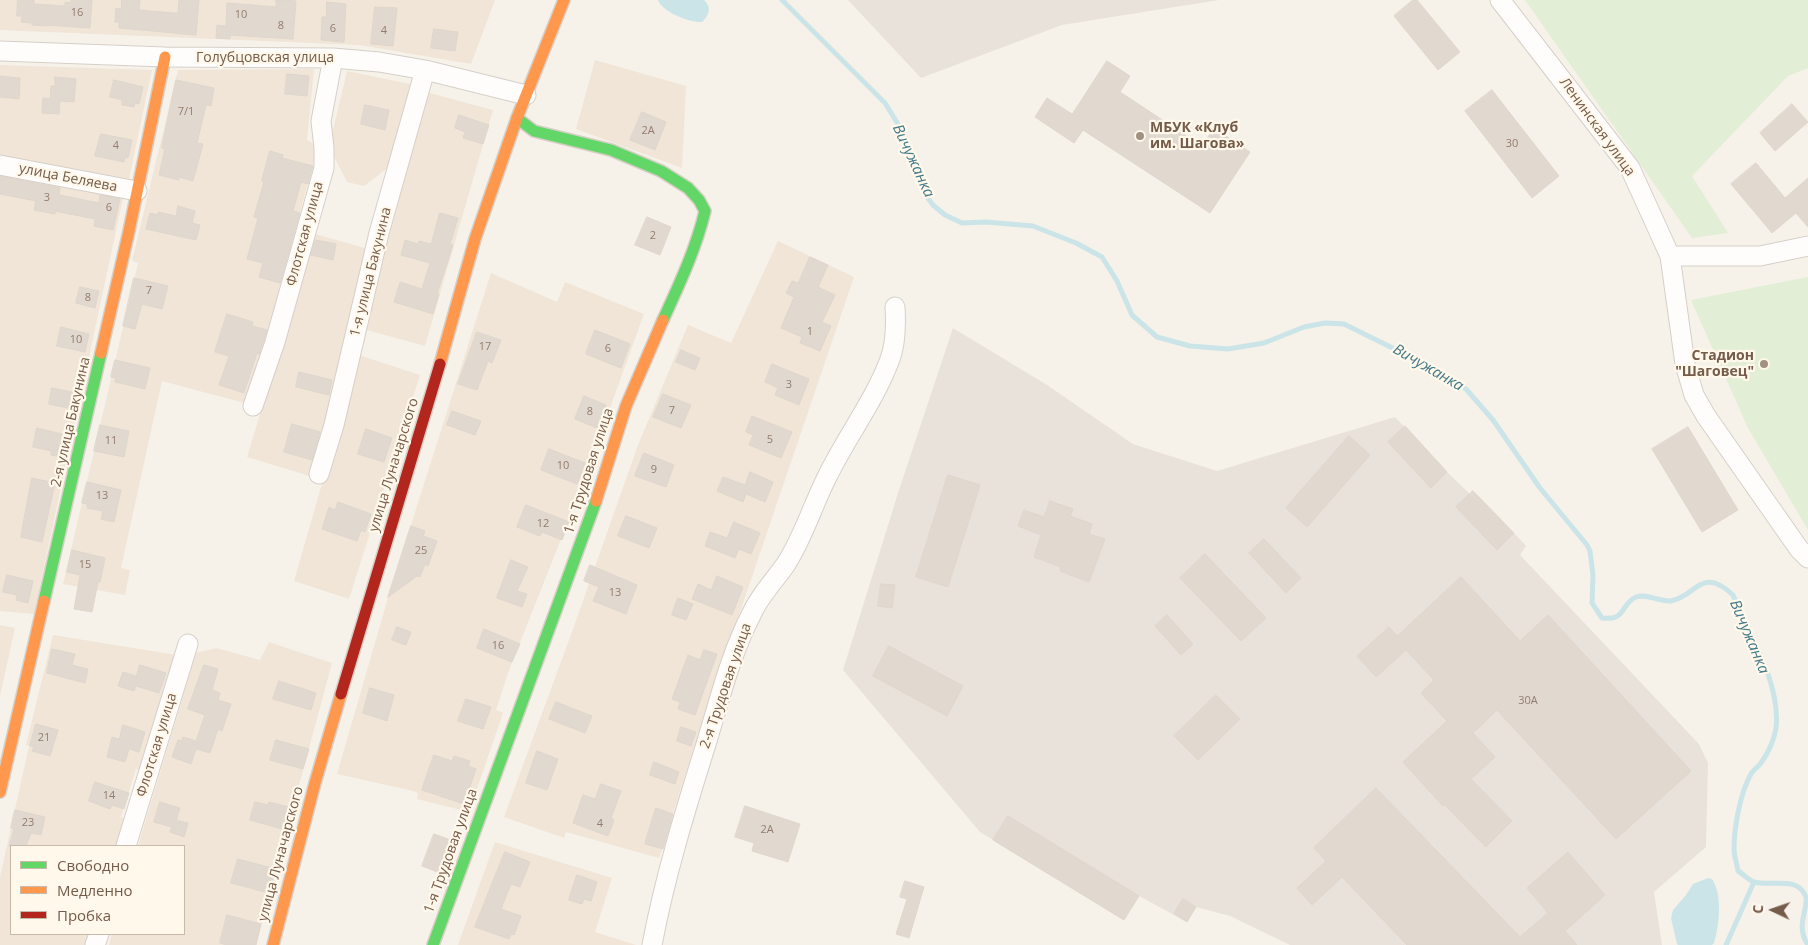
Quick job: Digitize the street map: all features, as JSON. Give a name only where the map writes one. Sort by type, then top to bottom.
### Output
[{"type":"street","name":"улица Луначарского","points":[[273,945],[315,783],[442,359],[475,239],[517,118],[564,0]]},
{"type":"street","name":"Ленинская улица","points":[[1500,0],[1630,168],[1670,256],[1685,364],[1694,395],[1706,416],[1793,541],[1808,558]]},
{"type":"street","name":"Голубцовская улица","points":[[0,51],[165,57],[333,58],[379,62],[425,70],[526,95]]},
{"type":"street","name":"2-я улица Бакунина","points":[[0,792],[123,260],[165,57]]},
{"type":"street","name":"Флотская улица","points":[[254,406],[275,342],[324,168],[324,148],[320,121],[333,58]]},
{"type":"street","name":"1-я улица Бакунина","points":[[319,474],[334,425],[379,233],[425,70]]},
{"type":"street","name":"1-я Трудовая улица","points":[[433,945],[590,520],[626,406],[684,273],[701,227],[704,212],[698,200],[688,188],[661,171],[611,150],[534,131],[517,118]]},
{"type":"street","name":"улица Беляева","points":[[0,165],[137,191]]},
{"type":"street","points":[[1670,256],[1760,256],[1808,246]]},
{"type":"street","name":"2-я Трудовая улица","points":[[652,945],[667,875],[692,786],[740,639],[752,611],[786,563],[802,534],[830,470],[891,358],[896,328],[895,307]]},
{"type":"street","name":"Флотская улица","points":[[126,845],[188,644]]},
{"type":"shaded area","points":[[0,0],[495,0],[471,64],[359,45],[0,30]]},
{"type":"shaded area","points":[[848,0],[1219,0],[1062,25],[921,78]]},
{"type":"shaded area","points":[[595,60],[686,86],[682,168],[576,129]]},
{"type":"shaded area","points":[[0,65],[152,70],[129,179],[0,155]]},
{"type":"shaded area","points":[[314,69],[307,140],[318,146],[248,404],[162,381],[121,568],[130,570],[125,595],[63,584],[138,263],[132,261],[178,70]]},
{"type":"shaded area","points":[[347,71],[415,85],[394,163],[364,186],[347,182],[329,147]]},
{"type":"shaded area","points":[[426,92],[493,110],[425,346],[363,329]]},
{"type":"shaded area","points":[[0,173],[123,198],[34,614],[0,611]]},
{"type":"shaded area","points":[[315,234],[368,249],[313,477],[247,457]]},
{"type":"shaded area","points":[[778,241],[854,277],[692,753],[659,858],[566,832],[564,838],[504,817],[638,445],[688,325],[731,343]]},
{"type":"shaded area","points":[[491,273],[557,302],[565,282],[644,314],[580,491],[508,673],[496,710],[503,713],[469,812],[417,799],[418,793],[413,791],[337,774],[390,591]]},
{"type":"shaded area","points":[[953,328],[1047,385],[1133,444],[1217,471],[1395,417],[1447,472],[1470,494],[1473,491],[1514,533],[1526,546],[1520,555],[1699,744],[1708,763],[1706,847],[1654,892],[1662,945],[1290,945],[1230,916],[1196,907],[1187,922],[1139,896],[1124,920],[980,832],[843,670],[898,493]]},
{"type":"shaded area","points":[[359,355],[420,375],[349,599],[294,581]]},
{"type":"shaded area","points":[[0,625],[15,628],[0,696]]},
{"type":"shaded area","points":[[53,635],[177,655],[142,770],[136,769],[121,817],[127,819],[119,845],[10,845],[10,935],[91,935],[88,945],[0,945],[0,877],[29,746],[26,745]]},
{"type":"shaded area","points":[[269,642],[332,663],[256,945],[109,945],[112,935],[185,935],[185,845],[138,845],[196,653],[216,648],[260,660]]},
{"type":"shaded area","points":[[495,842],[612,878],[595,932],[636,945],[458,945]]},
{"type":"green space","points":[[1525,0],[1808,0],[1808,68],[1788,76],[1692,176],[1728,233],[1692,238]]},
{"type":"green space","name":"Стадион \"Шаговец\"","points":[[1808,277],[1808,530],[1748,428],[1691,300]]},
{"type":"water","points":[[658,0],[704,0],[709,11],[702,22],[691,21],[665,9]]},
{"type":"water","points":[[1708,878],[1712,879],[1718,893],[1719,902],[1714,943],[1712,945],[1678,945],[1671,918],[1673,910],[1693,884]]},
{"type":"building","points":[[18,0],[34,0],[34,4],[65,6],[65,2],[71,3],[71,0],[92,0],[90,28],[32,25],[32,23],[21,22],[22,16],[17,16]]},
{"type":"building","points":[[122,0],[140,0],[139,10],[178,13],[179,0],[199,0],[196,35],[119,28],[119,22],[115,22],[116,8],[121,9]]},
{"type":"building","points":[[276,0],[296,1],[293,39],[230,35],[230,39],[216,38],[217,25],[226,26],[227,3],[276,7]]},
{"type":"building","points":[[1413,0],[1417,0],[1460,52],[1438,70],[1394,16]]},
{"type":"building","points":[[327,2],[346,4],[344,42],[321,40],[322,17],[326,17]]},
{"type":"building","points":[[375,7],[397,8],[393,46],[371,44]]},
{"type":"building","points":[[434,29],[458,32],[455,51],[431,48]]},
{"type":"building","name":"МБУК «Клуб им. Шагова»","points":[[1107,61],[1130,76],[1120,92],[1202,146],[1214,128],[1250,152],[1210,213],[1083,130],[1074,143],[1035,117],[1047,98],[1072,114]]},
{"type":"building","points":[[287,74],[309,76],[307,96],[285,94]]},
{"type":"building","points":[[0,76],[20,78],[19,99],[0,97]]},
{"type":"building","points":[[55,77],[76,79],[74,102],[60,101],[59,114],[42,113],[43,98],[50,99],[51,86],[55,86]]},
{"type":"building","points":[[114,80],[143,87],[139,104],[135,103],[134,107],[122,105],[122,100],[110,97]]},
{"type":"building","points":[[176,80],[214,88],[211,106],[206,105],[197,143],[203,144],[193,181],[179,177],[179,180],[159,175],[165,149],[162,148]]},
{"type":"building","points":[[1492,90],[1559,176],[1532,198],[1465,111]]},
{"type":"building","points":[[1792,104],[1808,122],[1775,151],[1760,133]]},
{"type":"building","points":[[365,105],[389,110],[385,130],[361,124]]},
{"type":"building","points":[[642,112],[666,122],[655,150],[630,140]]},
{"type":"building","points":[[459,115],[489,125],[483,144],[463,138],[465,132],[455,128]]},
{"type":"building","points":[[101,134],[132,140],[128,158],[125,157],[124,162],[95,156]]},
{"type":"building","points":[[270,151],[283,155],[282,158],[313,166],[308,184],[301,182],[293,211],[300,213],[280,283],[259,277],[263,263],[247,259],[258,218],[254,217]]},
{"type":"building","points":[[1756,163],[1785,198],[1808,178],[1808,227],[1796,213],[1772,233],[1731,184]]},
{"type":"building","points":[[0,176],[60,188],[59,195],[99,203],[100,195],[120,199],[113,230],[94,226],[95,219],[55,211],[55,214],[34,210],[36,201],[0,194]]},
{"type":"building","points":[[178,206],[195,211],[192,223],[200,225],[196,240],[146,229],[150,213],[158,215],[158,212],[176,216]]},
{"type":"building","points":[[440,213],[458,218],[450,244],[453,245],[437,294],[439,294],[433,314],[394,302],[400,282],[422,289],[430,263],[401,255],[405,240],[418,244],[419,241],[431,244]]},
{"type":"building","points":[[647,217],[671,227],[660,255],[635,245]]},
{"type":"building","points":[[316,240],[336,244],[333,260],[311,255]]},
{"type":"building","points":[[810,257],[828,265],[818,287],[835,295],[822,322],[831,326],[820,351],[800,343],[802,337],[781,328],[794,297],[786,293],[792,281],[798,283]]},
{"type":"building","points":[[134,278],[168,286],[162,309],[142,304],[135,329],[123,326]]},
{"type":"building","points":[[80,287],[99,291],[95,308],[76,303]]},
{"type":"building","points":[[227,314],[253,322],[252,326],[267,330],[259,354],[257,353],[244,393],[219,385],[229,356],[215,352]]},
{"type":"building","points":[[61,327],[89,334],[85,352],[57,346]]},
{"type":"building","points":[[595,330],[630,344],[621,368],[586,354]]},
{"type":"building","points":[[477,332],[501,340],[492,363],[488,361],[477,390],[458,384]]},
{"type":"building","points":[[681,350],[700,358],[695,370],[676,362]]},
{"type":"building","points":[[115,360],[150,368],[145,389],[115,382],[116,378],[111,377]]},
{"type":"building","points":[[772,364],[809,379],[799,405],[775,395],[778,388],[765,382]]},
{"type":"building","points":[[299,372],[332,380],[329,395],[296,387]]},
{"type":"building","points":[[52,388],[76,393],[72,409],[49,404]]},
{"type":"building","points":[[663,394],[691,405],[681,428],[653,417]]},
{"type":"building","points":[[584,396],[606,405],[597,428],[575,419]]},
{"type":"building","points":[[452,411],[481,421],[475,435],[447,425]]},
{"type":"building","points":[[752,416],[792,432],[781,458],[749,445],[753,435],[746,432]]},
{"type":"building","points":[[292,424],[320,432],[312,460],[284,452]]},
{"type":"building","points":[[100,425],[129,431],[124,457],[94,451]]},
{"type":"building","points":[[1405,426],[1447,472],[1431,488],[1388,442]]},
{"type":"building","points":[[1688,427],[1738,510],[1702,532],[1652,449]]},
{"type":"building","points":[[37,428],[66,435],[61,457],[51,455],[51,451],[33,447]]},
{"type":"building","points":[[366,429],[392,438],[384,462],[358,454]]},
{"type":"building","points":[[1349,436],[1370,455],[1307,527],[1286,508]]},
{"type":"building","points":[[549,449],[585,463],[577,484],[541,470]]},
{"type":"building","points":[[644,453],[674,465],[666,487],[635,476]]},
{"type":"building","points":[[750,472],[773,482],[765,502],[746,494],[743,502],[717,491],[723,477],[745,485]]},
{"type":"building","points":[[948,475],[980,485],[948,587],[916,577]]},
{"type":"building","points":[[32,478],[55,483],[42,542],[21,537]]},
{"type":"building","points":[[87,482],[121,490],[114,522],[101,519],[103,511],[87,508],[87,504],[82,503]]},
{"type":"building","points":[[1473,491],[1514,533],[1497,550],[1456,507]]},
{"type":"building","points":[[1050,501],[1073,509],[1070,516],[1092,524],[1089,534],[1105,539],[1089,582],[1060,571],[1061,567],[1034,557],[1041,535],[1018,526],[1024,510],[1044,517]]},
{"type":"building","points":[[338,502],[371,514],[365,532],[361,530],[357,541],[322,529],[329,507],[335,510]]},
{"type":"building","points":[[526,505],[569,522],[562,540],[542,532],[540,536],[517,527]]},
{"type":"building","points":[[626,516],[657,528],[649,548],[618,536]]},
{"type":"building","points":[[734,522],[760,533],[751,554],[739,549],[735,558],[705,546],[710,532],[727,538]]},
{"type":"building","points":[[411,526],[425,531],[423,536],[437,541],[428,566],[425,564],[420,577],[417,576],[388,597]]},
{"type":"building","points":[[1264,539],[1301,578],[1286,593],[1249,553]]},
{"type":"building","points":[[72,550],[105,558],[92,612],[74,609],[80,575],[67,572]]},
{"type":"building","points":[[1205,554],[1266,618],[1241,641],[1180,578]]},
{"type":"building","points":[[511,560],[528,567],[517,591],[527,594],[522,607],[497,598]]},
{"type":"building","points":[[590,565],[637,585],[626,614],[593,601],[599,587],[584,581]]},
{"type":"building","points":[[7,575],[33,581],[28,603],[16,600],[17,595],[3,592]]},
{"type":"building","points":[[717,576],[743,587],[732,615],[692,599],[698,584],[711,590]]},
{"type":"building","points":[[1461,577],[1520,641],[1548,615],[1691,771],[1616,839],[1497,710],[1473,733],[1495,757],[1471,779],[1512,821],[1486,847],[1444,804],[1443,806],[1403,762],[1447,721],[1421,693],[1434,680],[1406,650],[1376,677],[1357,656],[1389,627],[1397,636]]},
{"type":"building","points":[[881,584],[895,585],[892,608],[878,606]]},
{"type":"building","points":[[678,598],[693,604],[686,620],[672,615]]},
{"type":"building","points":[[1167,615],[1193,644],[1181,655],[1155,626]]},
{"type":"building","points":[[397,627],[411,632],[406,645],[392,640]]},
{"type":"building","points":[[484,629],[520,644],[512,662],[477,648]]},
{"type":"building","points":[[889,646],[963,686],[947,716],[873,676]]},
{"type":"building","points":[[52,649],[75,654],[72,665],[88,669],[85,683],[47,673]]},
{"type":"building","points":[[704,650],[717,654],[695,715],[678,709],[680,702],[672,699],[688,655],[700,660]]},
{"type":"building","points":[[140,665],[166,673],[159,693],[136,686],[134,691],[118,686],[123,672],[136,676]]},
{"type":"building","points":[[204,665],[218,669],[212,690],[220,693],[218,700],[231,704],[222,731],[218,729],[210,753],[196,749],[191,764],[172,757],[178,740],[182,741],[183,737],[196,741],[205,715],[188,709]]},
{"type":"building","points":[[279,681],[316,693],[311,710],[273,699]]},
{"type":"building","points":[[370,688],[394,695],[387,721],[363,713]]},
{"type":"building","points":[[1216,695],[1240,719],[1198,760],[1174,736]]},
{"type":"building","points":[[466,699],[491,707],[483,729],[458,721]]},
{"type":"building","points":[[556,702],[592,716],[585,733],[549,719]]},
{"type":"building","points":[[36,724],[58,730],[50,756],[32,751],[34,747],[30,746]]},
{"type":"building","points":[[123,725],[145,732],[139,752],[129,749],[125,762],[107,757],[112,737],[119,739]]},
{"type":"building","points":[[681,727],[696,732],[691,746],[677,741]]},
{"type":"building","points":[[276,740],[309,749],[303,769],[270,760]]},
{"type":"building","points":[[537,751],[558,759],[547,790],[526,783]]},
{"type":"building","points":[[434,755],[452,761],[454,756],[470,761],[468,766],[476,769],[464,804],[422,790]]},
{"type":"building","points":[[654,762],[679,772],[675,784],[650,775]]},
{"type":"building","points":[[95,782],[129,793],[124,809],[112,805],[110,809],[89,801]]},
{"type":"building","points":[[601,784],[621,791],[611,818],[614,820],[608,836],[573,823],[583,795],[595,799]]},
{"type":"building","points":[[1376,788],[1520,937],[1548,913],[1527,888],[1568,852],[1605,895],[1565,931],[1577,945],[1407,945],[1342,877],[1312,905],[1297,888],[1326,861],[1314,848]]},
{"type":"building","points":[[160,802],[180,808],[176,820],[188,823],[184,837],[170,832],[172,827],[154,822]]},
{"type":"building","points":[[255,802],[268,805],[269,802],[292,808],[286,830],[250,820]]},
{"type":"building","points":[[745,806],[800,824],[788,862],[752,851],[754,843],[735,837]]},
{"type":"building","points":[[656,808],[673,814],[663,849],[645,844]]},
{"type":"building","points":[[15,810],[45,817],[41,835],[31,833],[26,845],[9,846],[14,829],[11,828]]},
{"type":"building","points":[[1008,816],[1139,896],[1124,920],[993,840]]},
{"type":"building","points":[[434,834],[451,840],[440,873],[422,866]]},
{"type":"building","points":[[505,852],[530,862],[520,887],[511,884],[501,909],[521,916],[514,935],[511,934],[509,939],[475,927]]},
{"type":"building","points":[[238,859],[276,869],[269,893],[231,883]]},
{"type":"building","points":[[577,875],[597,882],[591,901],[584,899],[582,904],[569,900]]},
{"type":"building","points":[[905,881],[924,887],[909,938],[896,934],[907,899],[900,897]]},
{"type":"building","points":[[1183,899],[1196,907],[1187,922],[1174,914]]},
{"type":"building","points":[[227,915],[261,924],[256,945],[227,945],[220,943]]},
{"type":"waterway","name":"Вичужанка","points":[[782,0],[885,103],[901,129],[918,164],[922,185],[927,197],[945,215],[962,223],[986,222],[1033,226],[1076,243],[1102,257],[1117,281],[1132,315],[1157,337],[1190,346],[1228,349],[1264,343],[1304,327],[1325,323],[1344,324],[1435,369],[1466,389],[1493,420],[1540,488],[1587,545],[1590,551],[1593,575],[1592,603],[1602,618],[1620,615],[1627,604],[1636,597],[1644,596],[1671,601],[1706,583],[1722,586],[1733,595],[1763,660],[1774,695],[1776,712],[1776,728],[1772,742],[1764,759],[1753,771],[1747,782],[1738,811],[1735,831],[1735,857],[1738,871],[1754,882],[1790,884],[1802,890],[1806,897],[1802,931],[1808,945]]},
{"type":"waterway","points":[[1726,945],[1754,882]]},
{"type":"traffic: fast","points":[[517,118],[534,131],[611,150],[661,171],[688,188],[699,200],[705,211],[697,239],[687,267],[663,320]]},
{"type":"traffic: fast","points":[[44,601],[101,353]]},
{"type":"traffic: fast","points":[[433,945],[596,501]]},
{"type":"traffic: slow","points":[[440,364],[475,239],[517,118],[564,0]]},
{"type":"traffic: slow","points":[[101,353],[129,231],[165,57]]},
{"type":"traffic: slow","points":[[596,501],[626,406],[663,320]]},
{"type":"traffic: slow","points":[[0,792],[44,601]]},
{"type":"traffic: slow","points":[[273,945],[315,783],[341,694]]},
{"type":"traffic: jam","points":[[341,694],[440,364]]},
{"type":"place","name":"МБУК «Клуб им. Шагова»","points":[[1140,136]]},
{"type":"place","name":"Стадион \"Шаговец\"","points":[[1764,364]]}]
